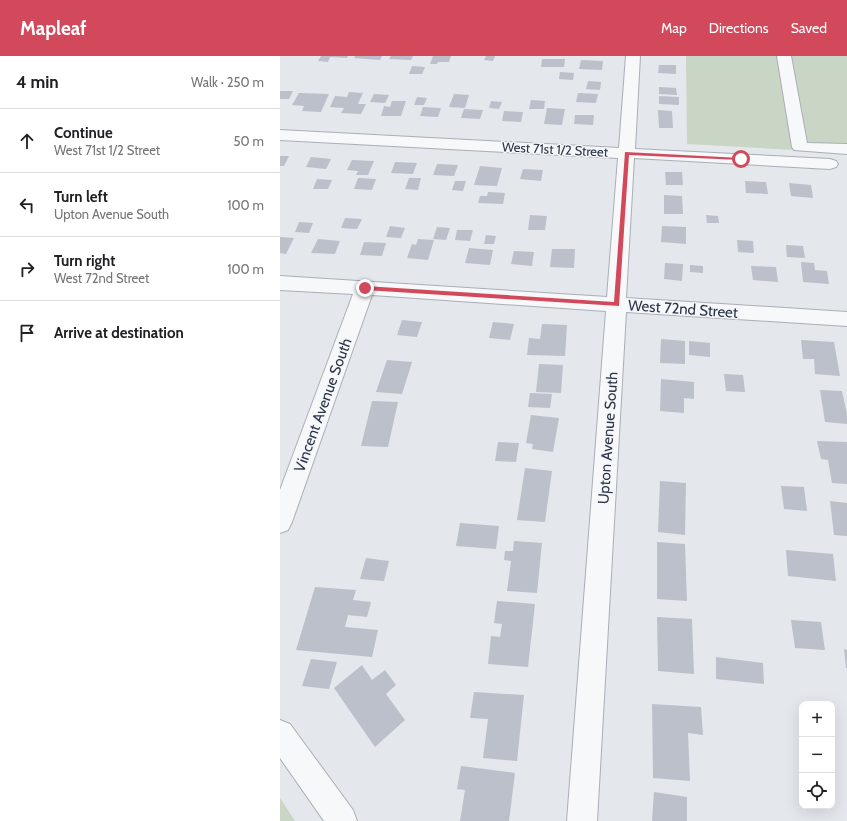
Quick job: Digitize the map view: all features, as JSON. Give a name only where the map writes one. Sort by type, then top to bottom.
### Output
[{"type":"street","name":"Upton Avenue South","points":[[582,821],[633,56]]},
{"type":"street","points":[[784,56],[800,147],[847,149]]},
{"type":"street","name":"West 71st 1/2 Street","points":[[280,135],[830,164]]},
{"type":"street","name":"West 72nd Street","points":[[280,283],[847,319]]},
{"type":"street","name":"Vincent Avenue South","points":[[280,522],[365,288]]},
{"type":"street","points":[[280,734],[342,821]]},
{"type":"green space","points":[[686,56],[847,56],[847,153],[687,144]]},
{"type":"green space","points":[[280,798],[295,821],[280,821]]},
{"type":"building","points":[[321,56],[348,56],[347,58],[330,57],[328,62],[318,61]]},
{"type":"building","points":[[355,56],[382,56],[380,60],[354,58]]},
{"type":"building","points":[[391,56],[413,56],[411,60],[389,59]]},
{"type":"building","points":[[433,56],[451,56],[449,62],[430,64]]},
{"type":"building","points":[[486,56],[495,56],[493,61],[484,60]]},
{"type":"building","points":[[542,59],[565,59],[564,67],[541,67]]},
{"type":"building","points":[[581,60],[603,61],[602,70],[579,69]]},
{"type":"building","points":[[659,65],[676,65],[676,74],[658,73]]},
{"type":"building","points":[[412,66],[425,67],[422,74],[409,74]]},
{"type":"building","points":[[560,72],[574,73],[573,80],[559,79]]},
{"type":"building","points":[[588,81],[601,82],[600,90],[586,89]]},
{"type":"building","points":[[659,87],[676,88],[677,95],[659,94]]},
{"type":"building","points":[[280,91],[293,91],[289,99],[280,99]]},
{"type":"building","points":[[349,92],[363,93],[358,104],[366,104],[361,114],[341,113],[344,108],[330,107],[335,96],[347,97]]},
{"type":"building","points":[[299,93],[329,94],[321,112],[302,111],[304,106],[292,105]]},
{"type":"building","points":[[578,93],[598,94],[596,103],[576,102]]},
{"type":"building","points":[[374,94],[389,95],[385,103],[370,102]]},
{"type":"building","points":[[454,94],[469,95],[465,108],[449,107]]},
{"type":"building","points":[[659,96],[679,97],[679,105],[659,104]]},
{"type":"building","points":[[417,97],[427,98],[424,105],[414,105]]},
{"type":"building","points":[[531,100],[545,101],[544,109],[529,109]]},
{"type":"building","points":[[392,101],[406,101],[401,116],[381,116],[384,106],[390,107]]},
{"type":"building","points":[[491,101],[502,102],[499,109],[489,108]]},
{"type":"building","points":[[423,107],[441,108],[438,117],[420,116]]},
{"type":"building","points":[[547,108],[565,109],[562,125],[544,124]]},
{"type":"building","points":[[464,109],[483,110],[480,119],[461,118]]},
{"type":"building","points":[[658,110],[672,111],[673,128],[659,128]]},
{"type":"building","points":[[504,111],[523,112],[521,122],[502,121]]},
{"type":"building","points":[[575,115],[594,115],[593,125],[574,124]]},
{"type":"building","points":[[280,156],[289,156],[284,166],[280,166]]},
{"type":"building","points":[[311,157],[331,159],[326,169],[306,167]]},
{"type":"building","points":[[352,160],[374,161],[368,175],[356,175],[358,171],[347,170]]},
{"type":"building","points":[[395,162],[417,163],[413,174],[391,173]]},
{"type":"building","points":[[437,164],[458,165],[454,176],[433,175]]},
{"type":"building","points":[[480,166],[502,168],[497,186],[474,185]]},
{"type":"building","points":[[523,169],[543,170],[541,181],[520,179]]},
{"type":"building","points":[[665,172],[682,172],[683,185],[666,185]]},
{"type":"building","points":[[358,178],[376,179],[372,190],[354,189]]},
{"type":"building","points":[[409,178],[421,178],[418,190],[405,189]]},
{"type":"building","points":[[317,179],[332,180],[328,189],[313,189]]},
{"type":"building","points":[[455,181],[466,181],[463,191],[452,190]]},
{"type":"building","points":[[745,181],[766,182],[768,194],[746,193]]},
{"type":"building","points":[[789,183],[811,185],[813,198],[791,196]]},
{"type":"building","points":[[488,192],[505,193],[503,204],[478,203],[480,196],[487,196]]},
{"type":"building","points":[[664,195],[682,196],[683,214],[664,214]]},
{"type":"building","points":[[530,215],[547,216],[545,230],[528,230]]},
{"type":"building","points":[[706,215],[718,216],[719,223],[707,223]]},
{"type":"building","points":[[345,218],[362,219],[357,229],[341,228]]},
{"type":"building","points":[[299,222],[313,223],[309,233],[295,232]]},
{"type":"building","points":[[390,226],[405,228],[401,238],[386,237]]},
{"type":"building","points":[[662,226],[686,227],[686,244],[661,242]]},
{"type":"building","points":[[437,227],[450,228],[446,240],[433,239]]},
{"type":"building","points":[[457,230],[473,230],[470,241],[455,240]]},
{"type":"building","points":[[486,235],[496,236],[494,244],[484,244]]},
{"type":"building","points":[[280,237],[294,238],[286,254],[280,253]]},
{"type":"building","points":[[318,239],[340,241],[335,254],[311,253]]},
{"type":"building","points":[[418,239],[434,240],[428,260],[407,258],[412,244],[416,245]]},
{"type":"building","points":[[737,240],[753,241],[754,253],[738,252]]},
{"type":"building","points":[[364,242],[386,243],[382,256],[360,255]]},
{"type":"building","points":[[786,245],[803,246],[805,258],[787,257]]},
{"type":"building","points":[[469,248],[493,250],[490,265],[465,263]]},
{"type":"building","points":[[552,249],[575,249],[574,268],[550,267]]},
{"type":"building","points":[[514,251],[534,252],[532,266],[511,264]]},
{"type":"building","points":[[801,262],[814,263],[815,270],[827,271],[829,284],[803,282]]},
{"type":"building","points":[[665,263],[683,264],[682,281],[664,279]]},
{"type":"building","points":[[690,265],[703,266],[703,273],[690,272]]},
{"type":"building","points":[[751,266],[776,267],[778,282],[753,280]]},
{"type":"building","points":[[402,320],[422,322],[417,337],[397,335]]},
{"type":"building","points":[[493,322],[514,324],[510,340],[489,338]]},
{"type":"building","points":[[542,324],[567,325],[565,356],[527,355],[529,338],[540,339]]},
{"type":"building","points":[[661,339],[685,341],[685,364],[660,363]]},
{"type":"building","points":[[801,340],[834,342],[840,376],[815,374],[814,359],[803,359]]},
{"type":"building","points":[[689,341],[710,343],[710,357],[689,355]]},
{"type":"building","points":[[387,360],[412,362],[402,394],[376,392]]},
{"type":"building","points":[[539,364],[563,365],[561,393],[536,392]]},
{"type":"building","points":[[724,374],[743,375],[745,392],[726,391]]},
{"type":"building","points":[[661,379],[694,382],[694,399],[684,398],[684,413],[660,411]]},
{"type":"building","points":[[820,390],[842,391],[847,414],[847,424],[825,422]]},
{"type":"building","points":[[530,393],[552,394],[550,408],[528,407]]},
{"type":"building","points":[[372,401],[398,402],[388,447],[361,446]]},
{"type":"building","points":[[531,415],[559,418],[553,452],[532,449],[533,444],[526,443]]},
{"type":"building","points":[[817,441],[847,442],[847,484],[832,483],[828,460],[821,459]]},
{"type":"building","points":[[498,442],[519,443],[516,462],[495,461]]},
{"type":"building","points":[[525,468],[552,471],[545,522],[517,520]]},
{"type":"building","points":[[660,481],[686,483],[685,535],[658,532]]},
{"type":"building","points":[[781,486],[804,487],[807,511],[784,509]]},
{"type":"building","points":[[830,501],[847,503],[847,536],[834,535]]},
{"type":"building","points":[[460,523],[499,526],[496,549],[456,546]]},
{"type":"building","points":[[514,541],[542,543],[537,593],[507,591],[511,561],[504,560],[505,551],[513,551]]},
{"type":"building","points":[[657,542],[685,544],[687,601],[657,599]]},
{"type":"building","points":[[786,550],[833,554],[836,581],[788,576]]},
{"type":"building","points":[[366,558],[389,561],[384,581],[360,579]]},
{"type":"building","points":[[315,587],[356,590],[353,600],[371,602],[367,617],[348,615],[345,627],[378,630],[372,657],[296,650]]},
{"type":"building","points":[[497,601],[535,604],[528,667],[488,664],[491,636],[500,637],[502,624],[494,623]]},
{"type":"building","points":[[657,617],[692,619],[694,674],[658,671]]},
{"type":"building","points":[[791,620],[821,622],[825,650],[795,648]]},
{"type":"building","points":[[844,649],[847,650],[847,668],[846,668]]},
{"type":"building","points":[[716,657],[763,663],[764,684],[716,679]]},
{"type":"building","points":[[311,659],[337,662],[329,689],[302,686]]},
{"type":"building","points":[[362,665],[372,680],[385,670],[396,685],[386,694],[405,720],[375,747],[334,688]]},
{"type":"building","points":[[474,692],[524,695],[517,761],[483,758],[488,719],[470,718]]},
{"type":"building","points":[[652,704],[701,707],[703,735],[688,733],[690,781],[653,778]]},
{"type":"building","points":[[461,766],[515,773],[509,821],[460,821],[465,790],[457,789]]},
{"type":"building","points":[[654,792],[687,797],[687,821],[652,821]]},
{"type":"route","points":[[365,288],[617,304],[627,153],[741,159]]}]
